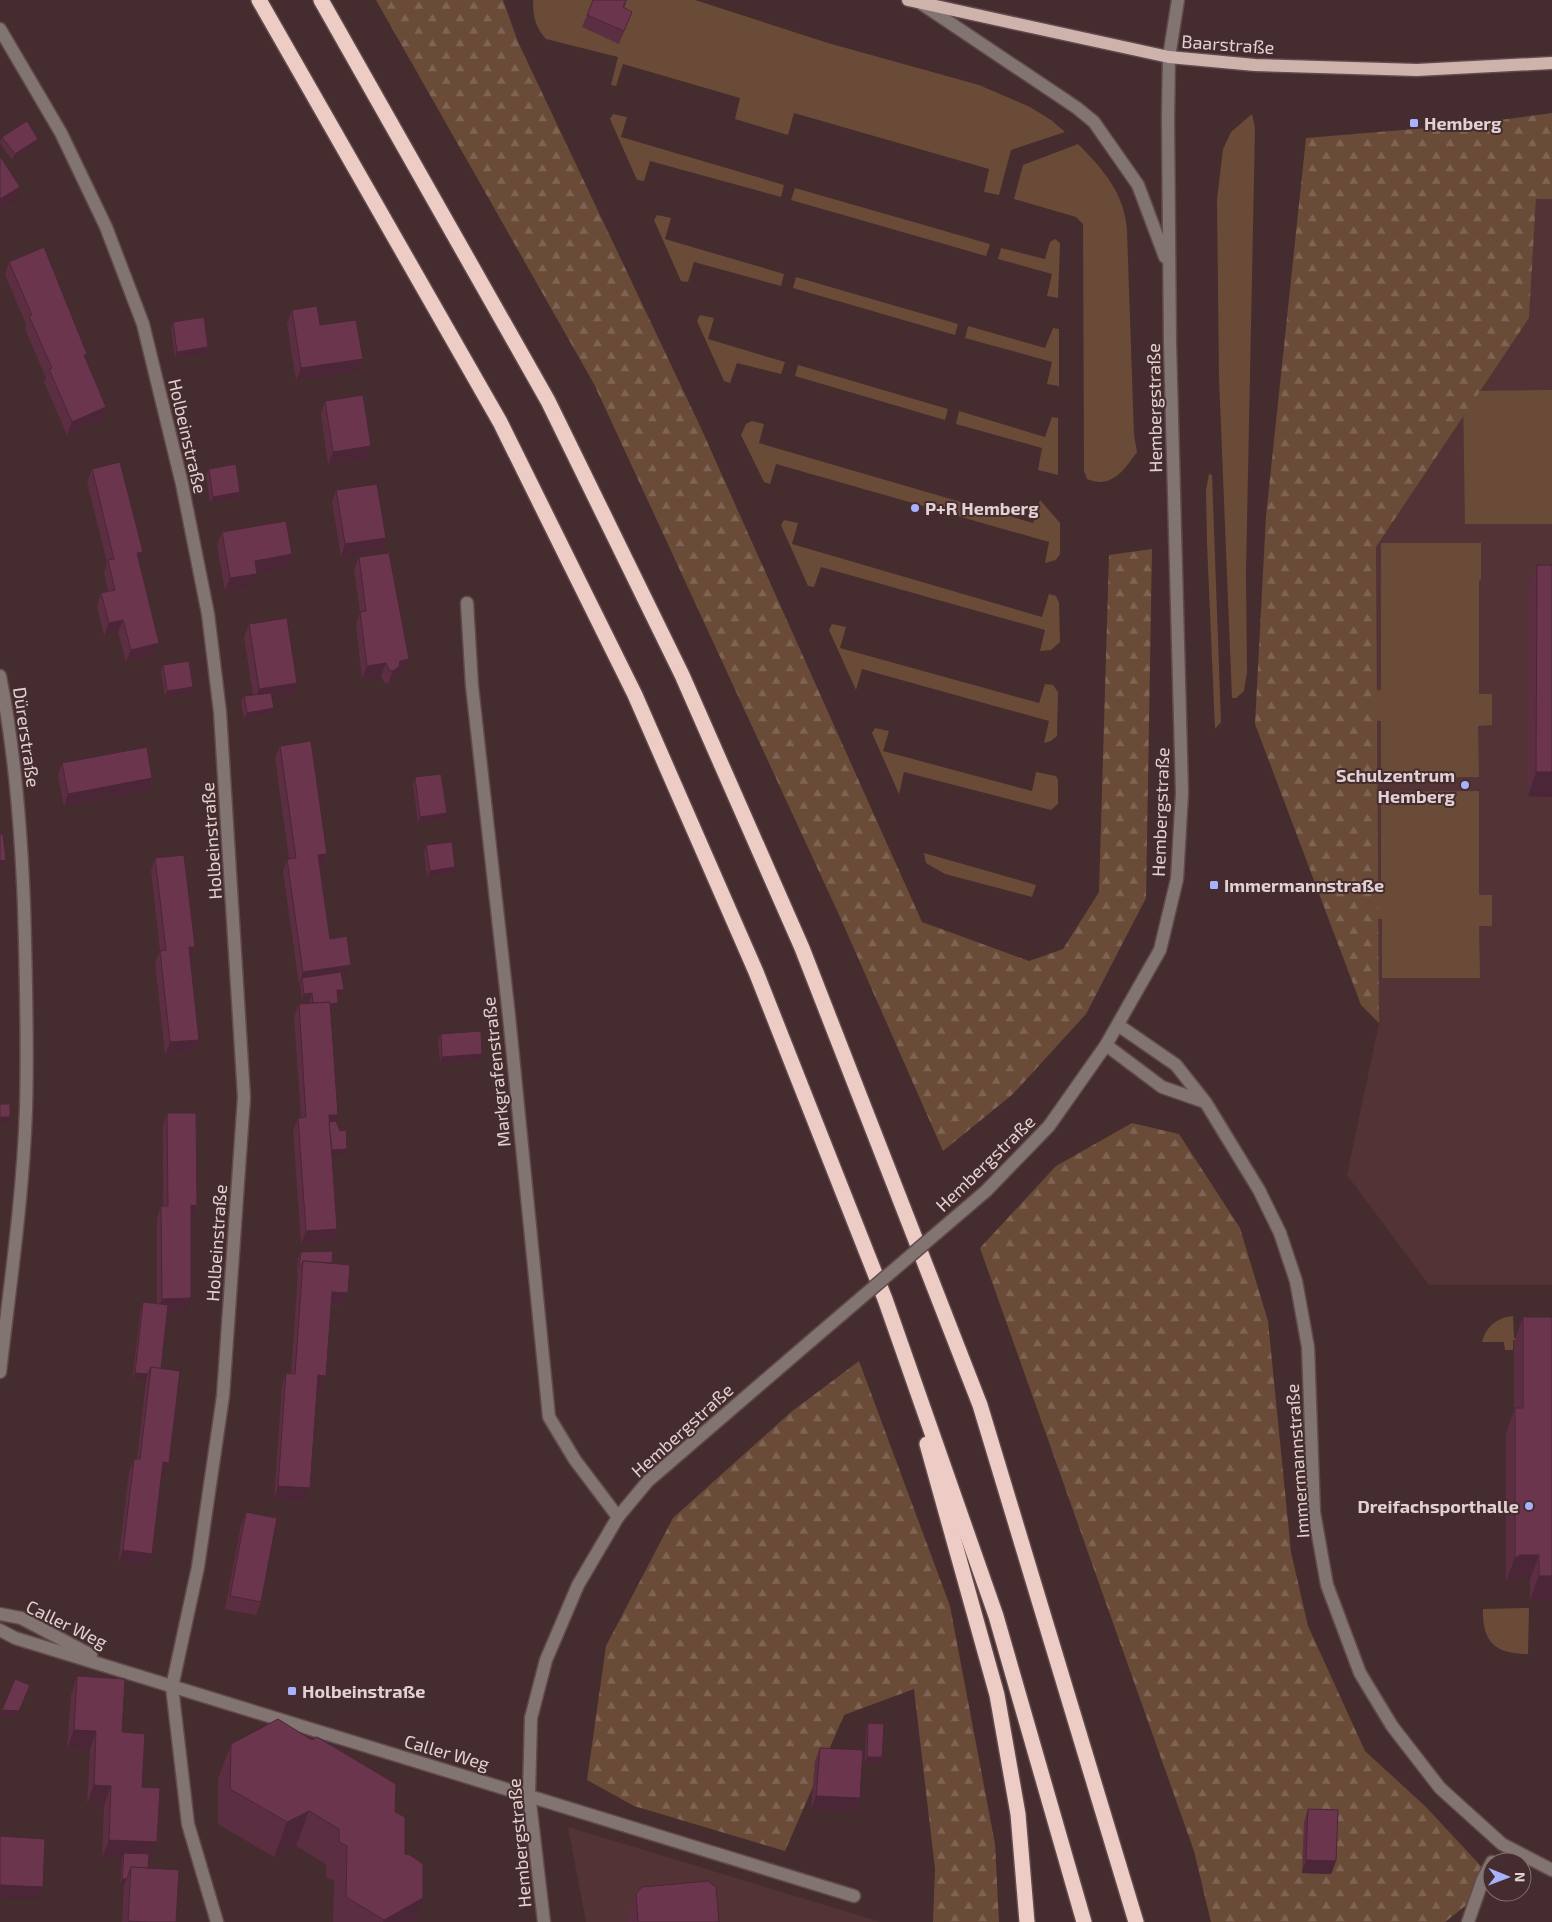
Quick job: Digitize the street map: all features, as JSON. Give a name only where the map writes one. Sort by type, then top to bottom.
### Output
[{"type":"highway","points":[[259,0],[500,422],[635,695],[756,972],[886,1299],[996,1616],[1084,1922]]},
{"type":"highway","points":[[321,0],[548,401],[682,675],[802,948],[980,1405],[1136,1922]]},
{"type":"highway","points":[[886,1299],[997,1695],[1018,1814],[1026,1922]]},
{"type":"main road","name":"Baarstraße","points":[[914,1],[1169,57],[1254,65],[1417,70],[1552,64]]},
{"type":"street","name":"Hembergstraße","points":[[544,1922],[529,1794],[531,1718],[546,1660],[578,1585],[618,1517],[648,1481],[986,1191],[1049,1126],[1106,1045],[1160,950],[1177,879],[1182,793],[1169,266],[1169,57],[1178,0]]},
{"type":"street","name":"Hembergstraße","points":[[914,1],[1077,108],[1094,122],[1138,185],[1169,266]]},
{"type":"street","name":"Holbeinstraße","points":[[0,29],[61,133],[106,227],[143,324],[182,484],[208,614],[220,712],[244,1097],[223,1396],[198,1567],[172,1687],[188,1824],[218,1922]]},
{"type":"street","name":"Markgrafenstraße","points":[[468,603],[472,686],[508,1007],[549,1417],[575,1460],[618,1517]]},
{"type":"street","name":"Dürerstraße","points":[[0,676],[8,712],[23,877],[26,966],[26,1110],[15,1243],[0,1372]]},
{"type":"street","name":"Immermannstraße","points":[[1118,1025],[1176,1065],[1206,1103],[1259,1190],[1280,1233],[1296,1282],[1308,1348],[1314,1512],[1327,1585],[1360,1673],[1392,1726],[1440,1788],[1502,1844],[1552,1870]]},
{"type":"street","points":[[1106,1045],[1162,1087],[1206,1103]]},
{"type":"street","name":"Caller Weg","points":[[0,1614],[21,1618],[117,1669]]},
{"type":"street","name":"Caller Weg","points":[[0,1630],[15,1638],[172,1687],[386,1753],[529,1794],[854,1896]]},
{"type":"street","points":[[1498,1852],[1502,1844]]},
{"type":"street","points":[[1468,1922],[1482,1882]]},
{"type":"shaded area","name":"Schulzentrum Hemberg","points":[[1536,199],[1552,199],[1552,1285],[1429,1285],[1347,1175],[1379,1023],[1376,547],[1529,318]]},
{"type":"shaded area","points":[[568,1827],[881,1922],[586,1922]]},
{"type":"green space","points":[[376,0],[503,0],[518,42],[700,426],[922,922],[1029,961],[1063,949],[1099,892],[1109,555],[1152,549],[1146,898],[1086,1014],[1013,1094],[943,1151],[840,917],[594,384]]},
{"type":"green space","points":[[533,0],[695,0],[828,43],[979,85],[1030,107],[1051,120],[1065,132],[1011,150],[999,195],[984,192],[989,169],[794,113],[788,135],[735,119],[740,98],[623,64],[616,86],[611,85],[618,57],[546,39],[535,21]]},
{"type":"green space","points":[[1552,113],[1552,199],[1536,199],[1529,318],[1376,547],[1379,1023],[1361,1005],[1255,724],[1266,516],[1306,138],[1463,125]]},
{"type":"green space","points":[[613,114],[627,117],[621,137],[784,185],[781,197],[650,161],[644,181],[637,180],[610,119]]},
{"type":"green space","points":[[1252,114],[1255,128],[1246,572],[1247,672],[1244,691],[1236,698],[1232,698],[1219,378],[1217,199],[1223,149],[1231,132]]},
{"type":"green space","points":[[1078,144],[1112,183],[1122,205],[1127,231],[1134,435],[1137,452],[1122,471],[1110,480],[1103,482],[1087,479],[1084,471],[1083,224],[1076,217],[1014,199],[1023,165]]},
{"type":"green space","points":[[795,188],[990,244],[986,256],[791,200]]},
{"type":"green space","points":[[657,215],[671,218],[665,239],[784,274],[781,286],[694,262],[688,282],[681,281],[654,220]]},
{"type":"green space","points":[[1055,239],[1060,243],[1058,298],[1047,296],[1052,274],[998,259],[1001,248],[1045,259],[1050,242]]},
{"type":"green space","points":[[796,277],[958,324],[955,335],[793,288]]},
{"type":"green space","points":[[700,315],[714,318],[708,339],[785,362],[781,374],[737,363],[730,383],[724,381],[697,321]]},
{"type":"green space","points":[[968,326],[1045,348],[1053,328],[1059,329],[1059,386],[1047,384],[1052,362],[965,338]]},
{"type":"green space","points":[[798,365],[948,409],[945,420],[795,376]]},
{"type":"green space","points":[[1552,390],[1552,524],[1465,524],[1463,391]]},
{"type":"green space","points":[[959,411],[1045,437],[1052,417],[1058,418],[1058,475],[1038,470],[1042,448],[956,424]]},
{"type":"green space","points":[[752,421],[764,424],[759,443],[1033,523],[1040,500],[1060,523],[1060,554],[1056,560],[1045,563],[1049,542],[776,464],[770,484],[764,482],[741,435],[746,424]]},
{"type":"green space","points":[[1209,474],[1212,475],[1221,722],[1215,729],[1207,543],[1206,490]]},
{"type":"green space","points":[[784,520],[798,523],[792,544],[1042,617],[1049,594],[1056,596],[1059,603],[1060,642],[1051,650],[1040,651],[1045,630],[821,567],[814,587],[808,586],[781,525]]},
{"type":"green space","points":[[1381,543],[1481,543],[1481,580],[1479,580],[1479,694],[1492,694],[1492,725],[1478,726],[1479,777],[1381,778],[1381,721],[1368,720],[1368,691],[1381,690]]},
{"type":"green space","points":[[832,624],[846,627],[840,648],[1039,703],[1045,684],[1053,685],[1058,692],[1057,736],[1051,741],[1044,743],[1049,721],[862,669],[856,690],[829,630]]},
{"type":"green space","points":[[875,728],[889,731],[883,751],[1032,791],[1036,772],[1056,776],[1058,780],[1058,804],[1051,810],[904,772],[899,794],[872,733]]},
{"type":"green space","points":[[1479,791],[1479,895],[1492,895],[1492,926],[1479,926],[1480,978],[1382,978],[1382,919],[1368,919],[1367,887],[1381,886],[1381,792]]},
{"type":"green space","points":[[924,853],[1036,885],[1032,897],[945,874],[926,863]]},
{"type":"green space","points":[[1132,1123],[1179,1134],[1240,1228],[1268,1321],[1291,1552],[1308,1626],[1365,1751],[1426,1807],[1482,1867],[1482,1893],[1445,1922],[1211,1922],[1194,1851],[980,1248],[1056,1166]]},
{"type":"green space","points":[[1513,1316],[1514,1338],[1552,1338],[1552,1340],[1513,1340],[1513,1350],[1505,1350],[1504,1342],[1482,1342],[1486,1331],[1493,1323],[1502,1318]]},
{"type":"green space","points":[[859,1361],[950,1606],[995,1844],[999,1922],[933,1922],[935,1869],[914,1689],[844,1715],[785,1851],[634,1806],[587,1780],[606,1646],[673,1518],[791,1412]]},
{"type":"green space","points":[[1529,1608],[1528,1654],[1507,1652],[1493,1644],[1485,1630],[1483,1609]]},
{"type":"building","points":[[593,0],[626,0],[623,7],[632,12],[624,31],[587,15]]},
{"type":"building","points":[[27,121],[38,139],[15,154],[2,137]]},
{"type":"building","points":[[0,156],[20,187],[0,199]]},
{"type":"building","points":[[44,247],[87,354],[84,355],[106,407],[72,422],[49,369],[52,368],[29,316],[32,315],[9,262]]},
{"type":"building","points":[[317,306],[320,325],[356,320],[363,359],[301,368],[292,310]]},
{"type":"building","points":[[204,317],[208,347],[177,352],[173,322]]},
{"type":"building","points":[[363,395],[371,446],[333,452],[325,401]]},
{"type":"building","points":[[120,462],[143,552],[137,553],[159,643],[131,650],[123,620],[109,623],[101,593],[115,590],[108,560],[114,559],[92,469]]},
{"type":"building","points":[[236,464],[240,492],[213,497],[209,469]]},
{"type":"building","points":[[377,484],[386,538],[345,544],[336,490]]},
{"type":"building","points":[[286,521],[292,554],[255,561],[257,574],[230,578],[222,532]]},
{"type":"building","points":[[389,553],[409,659],[400,661],[399,667],[393,671],[389,670],[386,663],[367,666],[360,612],[366,611],[359,557]]},
{"type":"building","points":[[1537,565],[1552,565],[1552,772],[1536,772]]},
{"type":"building","points":[[287,618],[297,683],[259,689],[249,624]]},
{"type":"building","points":[[189,661],[193,687],[167,691],[163,665]]},
{"type":"building","points":[[271,693],[274,708],[247,713],[244,696]]},
{"type":"building","points":[[311,741],[327,854],[318,855],[330,939],[347,936],[351,965],[303,972],[287,859],[296,858],[280,746]]},
{"type":"building","points":[[147,747],[152,778],[68,794],[62,763]]},
{"type":"building","points":[[441,774],[447,813],[420,817],[415,777]]},
{"type":"building","points":[[0,834],[3,834],[6,860],[0,861]]},
{"type":"building","points":[[452,842],[455,867],[430,871],[426,845]]},
{"type":"building","points":[[184,855],[195,947],[189,947],[199,1040],[170,1042],[160,951],[166,950],[155,858]]},
{"type":"building","points":[[341,972],[344,990],[337,990],[338,1003],[313,1003],[312,993],[304,994],[302,978]]},
{"type":"building","points":[[330,1002],[338,1115],[329,1115],[337,1229],[306,1231],[298,1118],[306,1117],[299,1004]]},
{"type":"building","points":[[481,1031],[482,1054],[442,1057],[441,1034]]},
{"type":"building","points":[[0,1104],[10,1104],[10,1117],[0,1117]]},
{"type":"building","points":[[167,1113],[196,1113],[197,1206],[191,1205],[191,1298],[162,1299],[161,1206],[168,1206]]},
{"type":"building","points":[[336,1121],[340,1131],[346,1130],[347,1149],[332,1150],[329,1122]]},
{"type":"building","points":[[333,1251],[332,1263],[303,1261],[299,1267],[301,1252]]},
{"type":"building","points":[[303,1261],[350,1265],[348,1293],[332,1292],[326,1376],[318,1375],[310,1488],[278,1486],[286,1373],[295,1374]]},
{"type":"building","points":[[143,1302],[168,1305],[161,1369],[151,1367],[148,1374],[135,1373]]},
{"type":"building","name":"Dreifachsporthalle","points":[[1523,1317],[1552,1317],[1552,1576],[1539,1576],[1539,1555],[1519,1555],[1519,1557],[1515,1557],[1515,1408],[1523,1408]]},
{"type":"building","points":[[151,1367],[180,1371],[169,1463],[163,1462],[152,1554],[123,1550],[134,1459],[140,1459]]},
{"type":"building","points":[[246,1512],[277,1518],[261,1602],[230,1596]]},
{"type":"building","points":[[77,1676],[125,1679],[122,1732],[145,1734],[142,1787],[160,1788],[157,1842],[109,1840],[111,1786],[94,1785],[96,1731],[74,1730]]},
{"type":"building","points":[[15,1679],[30,1685],[19,1711],[2,1710]]},
{"type":"building","points":[[278,1719],[312,1740],[317,1737],[396,1784],[395,1812],[405,1817],[405,1854],[410,1855],[423,1864],[423,1898],[384,1920],[346,1897],[347,1846],[339,1842],[339,1829],[309,1811],[287,1822],[230,1789],[231,1744]]},
{"type":"building","points":[[868,1723],[884,1724],[882,1757],[867,1757]]},
{"type":"building","points":[[820,1748],[863,1750],[860,1798],[816,1796]]},
{"type":"building","points":[[1308,1809],[1338,1810],[1336,1861],[1306,1860]]},
{"type":"building","points":[[0,1836],[45,1839],[43,1887],[0,1885]]},
{"type":"building","points":[[124,1853],[149,1854],[148,1868],[131,1867],[127,1879],[122,1879]]},
{"type":"building","points":[[131,1867],[179,1870],[176,1922],[128,1921]]},
{"type":"building","points":[[708,1881],[716,1887],[719,1922],[638,1922],[636,1894],[642,1887]]},
{"type":"place","name":"Hemberg","points":[[1414,123]]},
{"type":"place","name":"P+R Hemberg","points":[[915,508]]},
{"type":"place","name":"Schulzentrum Hemberg","points":[[1465,785]]},
{"type":"place","name":"Immermannstraße","points":[[1214,885]]},
{"type":"place","name":"Dreifachsporthalle","points":[[1529,1506]]},
{"type":"place","name":"Holbeinstraße","points":[[292,1691]]}]
